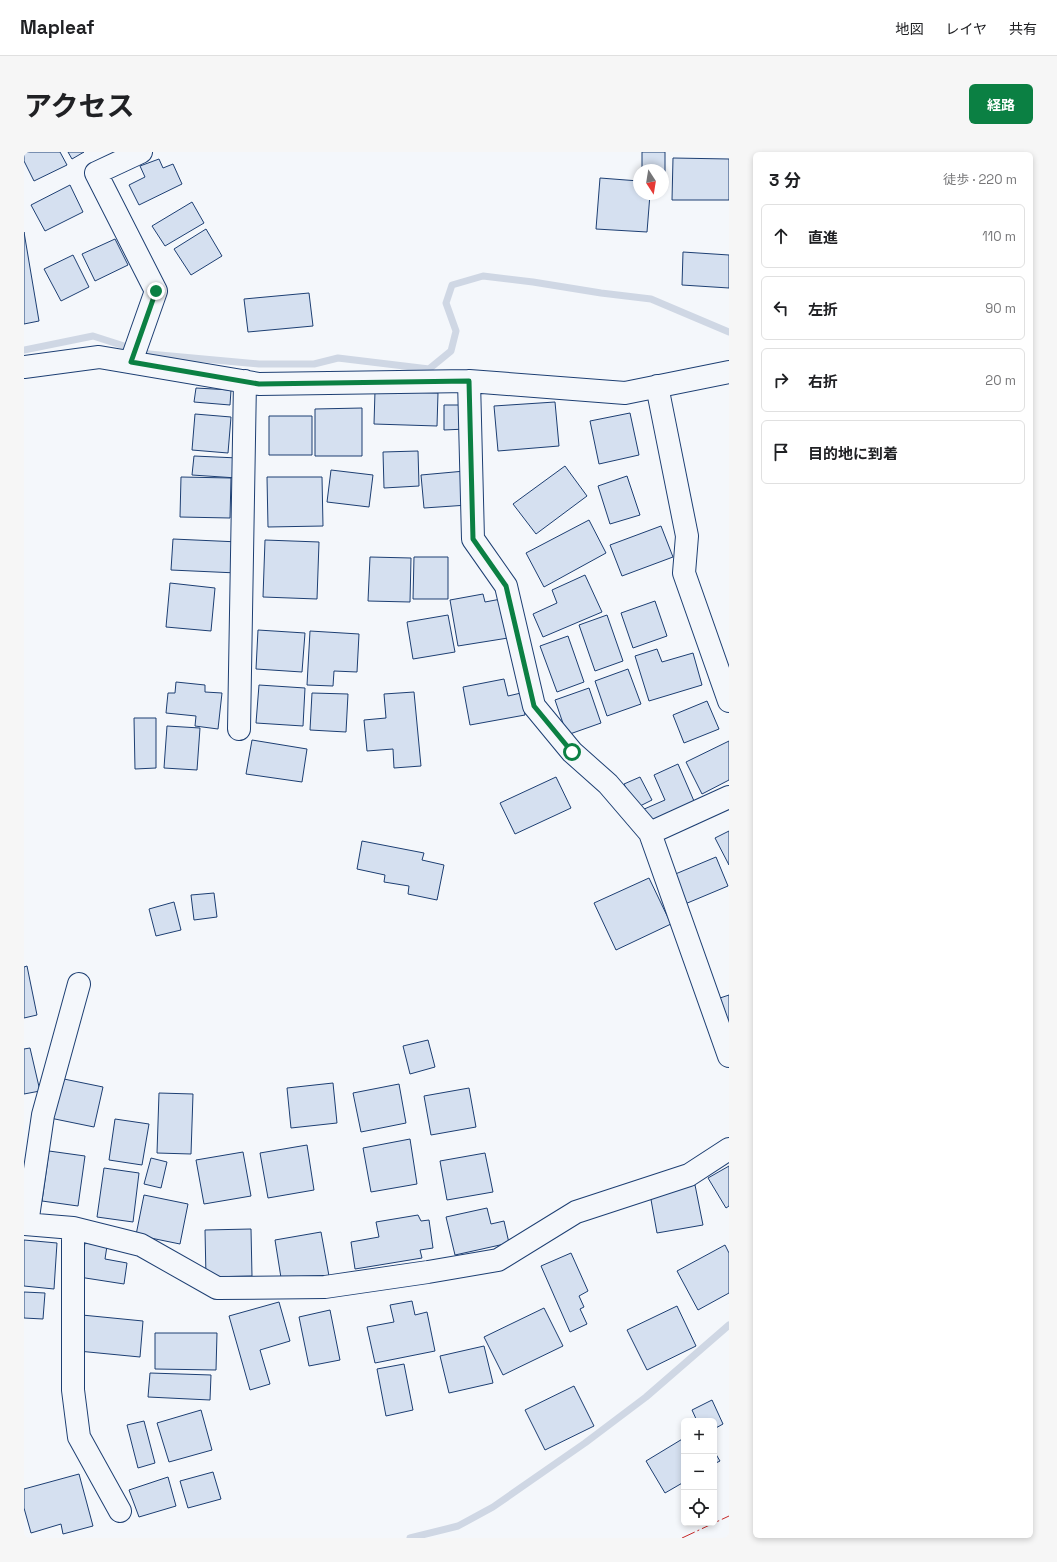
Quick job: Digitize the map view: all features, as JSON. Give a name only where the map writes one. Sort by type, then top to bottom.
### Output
[{"type":"street","points":[[131,362],[156,291],[96,173],[141,152]]},
{"type":"street","points":[[24,367],[99,356],[259,384],[469,381],[625,393],[729,372]]},
{"type":"street","points":[[469,381],[473,539],[506,586],[534,706],[572,752],[608,784],[650,833],[729,1056]]},
{"type":"street","points":[[239,729],[245,382]]},
{"type":"street","points":[[657,386],[687,536],[684,573],[729,701]]},
{"type":"street","points":[[650,833],[729,797]]},
{"type":"street","points":[[79,984],[43,1115],[25,1224],[73,1228],[142,1245],[217,1288],[325,1287],[498,1260],[576,1212],[689,1175],[729,1148]]},
{"type":"street","points":[[73,1228],[73,1390],[79,1438],[120,1511]]},
{"type":"building","points":[[24,152],[60,152],[67,165],[34,181],[24,161]]},
{"type":"building","points":[[68,152],[84,152],[72,159]]},
{"type":"building","points":[[642,152],[665,152],[665,164],[642,164]]},
{"type":"building","points":[[673,158],[729,159],[729,200],[672,200]]},
{"type":"building","points":[[159,159],[163,168],[173,164],[182,184],[139,205],[129,185],[145,177],[140,166]]},
{"type":"building","points":[[600,178],[633,181],[633,200],[650,200],[647,232],[596,229]]},
{"type":"building","points":[[70,185],[83,212],[45,231],[31,205]]},
{"type":"building","points":[[192,202],[204,223],[165,246],[152,226]]},
{"type":"building","points":[[206,229],[222,256],[191,275],[174,249]]},
{"type":"building","points":[[24,232],[39,321],[24,324]]},
{"type":"building","points":[[115,239],[128,265],[95,281],[82,254]]},
{"type":"building","points":[[683,252],[729,255],[729,288],[682,285]]},
{"type":"building","points":[[73,255],[89,287],[61,301],[44,269]]},
{"type":"building","points":[[309,293],[313,326],[248,332],[244,299]]},
{"type":"building","points":[[196,388],[231,390],[230,405],[194,402]]},
{"type":"building","points":[[375,391],[438,393],[437,426],[374,424]]},
{"type":"building","points":[[555,402],[559,446],[498,451],[494,406]]},
{"type":"building","points":[[444,405],[466,405],[466,429],[444,430]]},
{"type":"building","points":[[362,408],[362,456],[315,456],[315,409]]},
{"type":"building","points":[[630,413],[639,455],[599,464],[590,421]]},
{"type":"building","points":[[195,414],[231,417],[228,453],[192,450]]},
{"type":"building","points":[[269,416],[312,416],[312,455],[269,455]]},
{"type":"building","points":[[418,451],[419,486],[384,488],[383,452]]},
{"type":"building","points":[[194,456],[238,458],[237,478],[192,475]]},
{"type":"building","points":[[565,466],[587,496],[536,534],[513,504]]},
{"type":"building","points":[[331,470],[373,475],[369,507],[327,502]]},
{"type":"building","points":[[465,471],[468,505],[424,508],[421,475]]},
{"type":"building","points":[[627,476],[640,515],[610,524],[598,486]]},
{"type":"building","points":[[181,477],[231,478],[230,518],[180,517]]},
{"type":"building","points":[[267,477],[322,477],[323,526],[268,527]]},
{"type":"building","points":[[589,520],[606,553],[544,587],[526,553]]},
{"type":"building","points":[[661,526],[673,557],[622,576],[610,545]]},
{"type":"building","points":[[173,539],[239,542],[237,573],[171,570]]},
{"type":"building","points":[[265,540],[319,542],[317,599],[263,597]]},
{"type":"building","points":[[370,557],[411,558],[410,602],[368,601]]},
{"type":"building","points":[[414,557],[448,557],[448,599],[413,599]]},
{"type":"building","points":[[585,575],[602,612],[543,637],[533,614],[557,603],[552,590]]},
{"type":"building","points":[[170,583],[215,588],[211,631],[166,627]]},
{"type":"building","points":[[483,594],[485,602],[501,599],[508,638],[458,646],[450,600]]},
{"type":"building","points":[[655,601],[667,636],[633,648],[621,613]]},
{"type":"building","points":[[448,615],[455,652],[413,659],[407,622]]},
{"type":"building","points":[[607,615],[623,661],[595,671],[579,625]]},
{"type":"building","points":[[258,630],[305,633],[302,672],[256,669]]},
{"type":"building","points":[[310,631],[359,634],[357,672],[334,671],[333,686],[307,685]]},
{"type":"building","points":[[568,636],[584,682],[557,692],[540,646]]},
{"type":"building","points":[[657,649],[662,662],[693,653],[702,685],[649,701],[635,656]]},
{"type":"building","points":[[628,669],[641,704],[607,716],[595,681]]},
{"type":"building","points":[[504,679],[508,696],[521,693],[525,715],[470,725],[463,687]]},
{"type":"building","points":[[176,682],[205,685],[205,692],[222,693],[218,729],[195,726],[196,716],[166,713],[168,693],[175,693]]},
{"type":"building","points":[[259,685],[305,688],[303,726],[256,723]]},
{"type":"building","points":[[589,688],[601,723],[567,735],[555,700]]},
{"type":"building","points":[[414,692],[421,766],[394,768],[393,749],[367,751],[364,720],[386,718],[384,694]]},
{"type":"building","points":[[312,693],[348,694],[346,732],[310,730]]},
{"type":"building","points":[[707,701],[719,729],[684,743],[673,715]]},
{"type":"building","points":[[134,718],[156,718],[156,768],[135,769]]},
{"type":"building","points":[[167,726],[200,728],[197,770],[164,768]]},
{"type":"building","points":[[252,740],[307,749],[302,782],[246,774]]},
{"type":"building","points":[[729,741],[729,780],[702,794],[686,762]]},
{"type":"building","points":[[678,764],[697,808],[651,829],[642,810],[665,800],[654,775]]},
{"type":"building","points":[[556,777],[571,808],[515,834],[500,803]]},
{"type":"building","points":[[640,777],[652,800],[636,808],[624,784]]},
{"type":"building","points":[[729,831],[729,865],[715,838]]},
{"type":"building","points":[[362,841],[424,853],[422,860],[444,865],[437,900],[408,894],[409,886],[384,882],[385,875],[357,869]]},
{"type":"building","points":[[716,857],[728,886],[685,904],[673,875]]},
{"type":"building","points":[[649,878],[671,924],[616,950],[594,903]]},
{"type":"building","points":[[214,893],[217,917],[194,920],[191,895]]},
{"type":"building","points":[[174,902],[181,930],[156,936],[149,909]]},
{"type":"building","points":[[27,966],[37,1015],[24,1018],[24,967]]},
{"type":"building","points":[[729,995],[729,1032],[714,1000]]},
{"type":"building","points":[[428,1040],[435,1067],[410,1074],[403,1046]]},
{"type":"building","points":[[30,1048],[40,1091],[24,1094],[24,1049]]},
{"type":"building","points":[[59,1078],[103,1087],[94,1127],[50,1118]]},
{"type":"building","points":[[333,1083],[337,1123],[291,1128],[287,1088]]},
{"type":"building","points":[[399,1084],[406,1123],[361,1132],[353,1093]]},
{"type":"building","points":[[469,1088],[476,1127],[431,1135],[424,1096]]},
{"type":"building","points":[[159,1093],[193,1094],[191,1154],[157,1153]]},
{"type":"building","points":[[115,1119],[149,1124],[142,1165],[109,1160]]},
{"type":"building","points":[[410,1139],[417,1184],[371,1192],[363,1148]]},
{"type":"building","points":[[307,1145],[314,1190],[268,1198],[260,1153]]},
{"type":"building","points":[[49,1151],[85,1156],[78,1206],[42,1201]]},
{"type":"building","points":[[243,1152],[251,1196],[204,1204],[196,1160]]},
{"type":"building","points":[[485,1153],[493,1192],[447,1200],[440,1161]]},
{"type":"building","points":[[151,1158],[167,1162],[161,1188],[144,1184]]},
{"type":"building","points":[[729,1166],[729,1206],[726,1208],[708,1178]]},
{"type":"building","points":[[104,1168],[139,1173],[133,1222],[97,1217]]},
{"type":"building","points":[[695,1185],[703,1225],[657,1233],[650,1194]]},
{"type":"building","points":[[144,1195],[188,1204],[180,1244],[136,1235]]},
{"type":"building","points":[[487,1208],[491,1224],[504,1221],[509,1243],[455,1255],[446,1217]]},
{"type":"building","points":[[418,1215],[421,1221],[429,1220],[433,1248],[420,1250],[422,1258],[355,1269],[351,1242],[379,1237],[376,1222]]},
{"type":"building","points":[[251,1229],[252,1276],[206,1277],[205,1230]]},
{"type":"building","points":[[321,1232],[329,1276],[282,1284],[275,1240]]},
{"type":"building","points":[[24,1240],[57,1243],[54,1289],[24,1286]]},
{"type":"building","points":[[85,1243],[107,1246],[105,1259],[127,1263],[124,1284],[79,1277]]},
{"type":"building","points":[[725,1245],[729,1253],[729,1293],[698,1310],[677,1271]]},
{"type":"building","points":[[571,1253],[588,1291],[579,1296],[584,1307],[580,1309],[587,1324],[570,1332],[541,1266]]},
{"type":"building","points":[[24,1292],[45,1293],[43,1319],[24,1318]]},
{"type":"building","points":[[412,1301],[415,1315],[427,1312],[435,1351],[375,1363],[367,1327],[394,1322],[390,1305]]},
{"type":"building","points":[[279,1302],[290,1341],[260,1350],[270,1384],[250,1390],[229,1316]]},
{"type":"building","points":[[677,1306],[696,1346],[647,1370],[627,1330]]},
{"type":"building","points":[[544,1308],[563,1346],[503,1375],[484,1337]]},
{"type":"building","points":[[330,1310],[340,1360],[309,1366],[299,1317]]},
{"type":"building","points":[[82,1315],[143,1321],[140,1357],[78,1351]]},
{"type":"building","points":[[155,1333],[217,1333],[216,1370],[155,1369]]},
{"type":"building","points":[[484,1346],[493,1383],[449,1393],[440,1356]]},
{"type":"building","points":[[404,1364],[413,1410],[386,1416],[377,1369]]},
{"type":"building","points":[[150,1373],[211,1375],[210,1400],[148,1397]]},
{"type":"building","points":[[574,1386],[594,1426],[545,1450],[525,1410]]},
{"type":"building","points":[[712,1400],[723,1424],[717,1427],[717,1418],[696,1418],[692,1410]]},
{"type":"building","points":[[201,1410],[212,1450],[169,1462],[157,1423]]},
{"type":"building","points":[[144,1421],[155,1463],[138,1468],[127,1425]]},
{"type":"building","points":[[681,1440],[681,1484],[665,1493],[646,1461]]},
{"type":"building","points":[[213,1472],[221,1499],[188,1508],[180,1481]]},
{"type":"building","points":[[79,1474],[93,1526],[63,1534],[61,1524],[31,1533],[24,1508],[24,1489]]},
{"type":"building","points":[[168,1477],[176,1506],[139,1517],[129,1490]]},
{"type":"waterway","points":[[24,350],[93,336],[149,354],[259,364],[314,364],[338,358],[429,369],[451,351],[456,331],[446,303],[452,285],[483,276],[651,299],[729,332]]},
{"type":"waterway","points":[[410,1538],[458,1526],[493,1507],[585,1443],[646,1397],[729,1325]]},
{"type":"power","points":[[682,1538],[729,1516]]},
{"type":"route","points":[[156,291],[131,362],[259,384],[469,381],[473,539],[506,586],[534,706],[572,752]]}]
